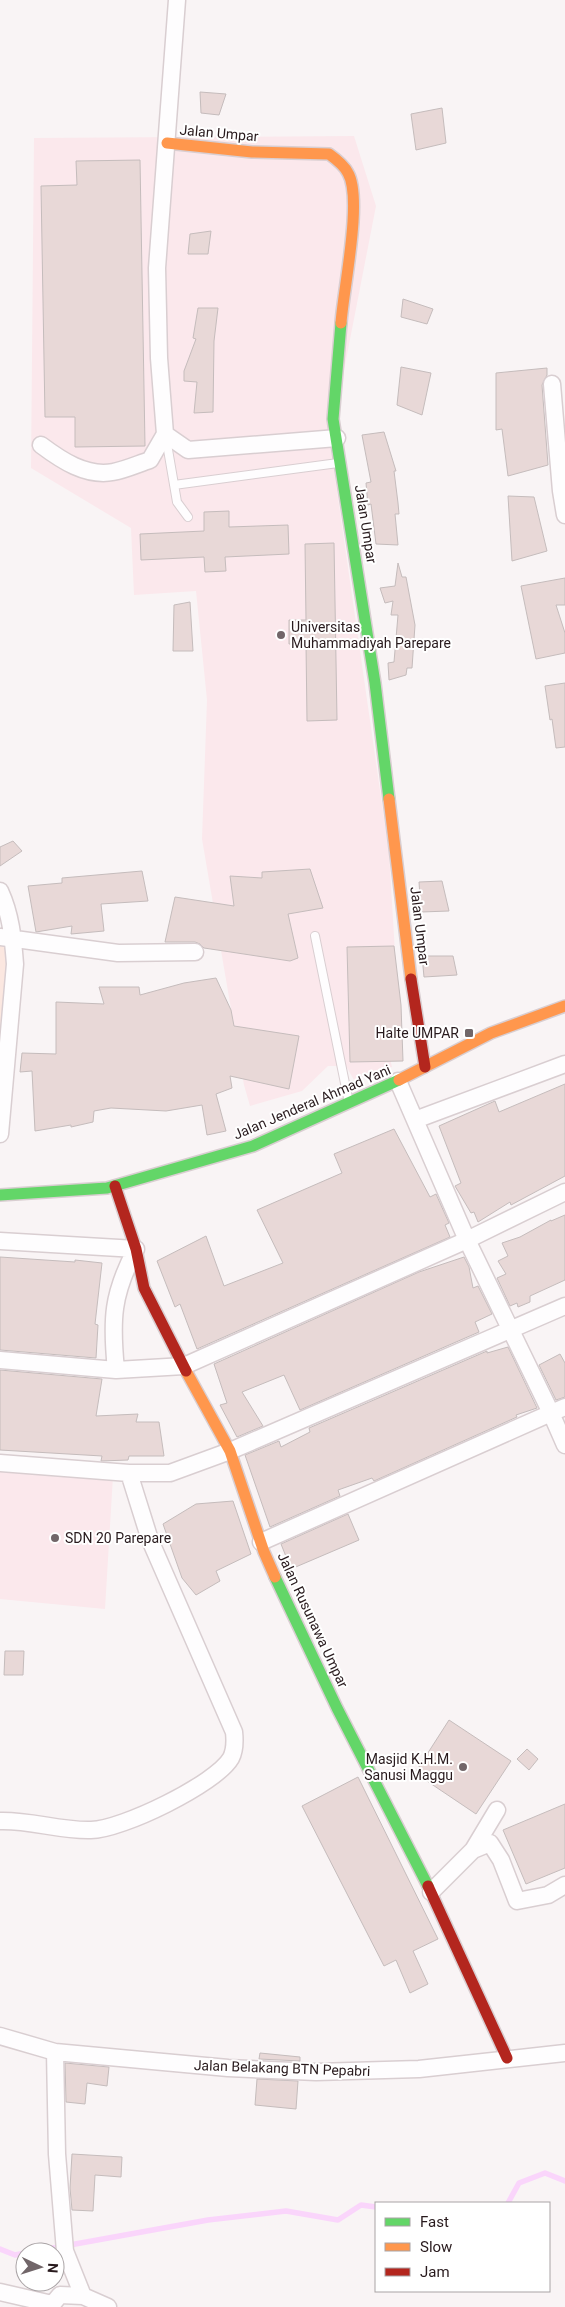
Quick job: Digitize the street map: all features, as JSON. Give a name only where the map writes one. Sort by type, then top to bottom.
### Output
[{"type":"main road","name":"Jalan Umpar","points":[[167,143],[252,152],[329,154],[349,174],[354,196],[350,261],[341,317],[333,419],[375,683],[415,1008],[425,1067]]},
{"type":"main road","name":"Jalan Jenderal Ahmad Yani","points":[[0,1195],[115,1186],[253,1146],[398,1082],[491,1033],[565,1006]]},
{"type":"main road","name":"Jalan Rusunawa Umpar","points":[[115,1186],[136,1249],[144,1288],[169,1340],[230,1452],[261,1542],[337,1708],[431,1892],[507,2058]]},
{"type":"street","points":[[41,445],[67,464],[111,473],[150,460],[165,434],[159,358],[157,268],[167,143],[169,86],[177,0]]},
{"type":"street","points":[[552,384],[564,507]]},
{"type":"street","points":[[165,434],[188,450],[337,438]]},
{"type":"street","points":[[0,890],[8,910],[7,937],[15,964],[0,1134]]},
{"type":"street","points":[[7,937],[118,953],[196,952]]},
{"type":"street","points":[[415,1120],[565,1064]]},
{"type":"street","points":[[398,1082],[467,1240],[511,1331],[558,1410],[565,1445]]},
{"type":"street","points":[[0,1360],[116,1370],[184,1366],[467,1240],[565,1192]]},
{"type":"street","points":[[0,1241],[136,1249],[119,1285],[113,1313],[116,1370]]},
{"type":"street","points":[[0,1463],[129,1473],[173,1473],[230,1452],[565,1306]]},
{"type":"street","points":[[261,1542],[558,1410]]},
{"type":"street","points":[[0,1821],[19,1821],[92,1830],[117,1826],[169,1802],[212,1778],[230,1759],[233,1752],[234,1732],[150,1540],[129,1473]]},
{"type":"street","points":[[431,1892],[473,1850],[497,1810]]},
{"type":"street","points":[[473,1850],[490,1843],[501,1860],[517,1901],[548,1895],[565,1885]]},
{"type":"street","name":"Jalan Belakang BTN Pepabri","points":[[0,2036],[55,2052],[228,2068],[324,2072],[419,2069],[565,2053]]},
{"type":"street","points":[[55,2052],[57,2154],[65,2251],[81,2291],[108,2307]]},
{"type":"street","points":[[0,2292],[51,2306],[60,2296],[81,2291]]},
{"type":"lane","points":[[165,434],[177,502],[188,516]]},
{"type":"lane","points":[[174,485],[341,463]]},
{"type":"lane","points":[[315,936],[349,1104]]},
{"type":"shaded area","name":"Universitas Muhammadiyah Parepare","points":[[354,136],[376,206],[330,442],[389,853],[397,986],[389,1054],[392,1067],[354,1080],[346,1066],[328,1066],[302,1091],[250,1106],[244,1085],[202,839],[207,700],[196,591],[134,595],[131,528],[31,468],[34,138]]},
{"type":"shaded area","points":[[0,945],[11,946],[0,1100]]},
{"type":"shaded area","name":"SDN 20 Parepare","points":[[0,1465],[113,1476],[105,1609],[0,1599]]},
{"type":"building","points":[[200,92],[226,94],[219,115],[201,113]]},
{"type":"building","points":[[442,108],[446,143],[416,150],[411,114]]},
{"type":"building","points":[[140,160],[145,446],[75,447],[75,417],[45,417],[41,186],[77,185],[76,161]]},
{"type":"building","points":[[211,231],[208,254],[188,254],[190,234]]},
{"type":"building","points":[[403,299],[433,309],[427,324],[401,317]]},
{"type":"building","points":[[198,308],[218,308],[214,341],[213,412],[194,413],[197,382],[184,381],[184,371],[196,339],[193,338]]},
{"type":"building","points":[[401,367],[431,373],[422,415],[397,405]]},
{"type":"building","points":[[547,368],[547,375],[542,385],[548,465],[508,476],[502,429],[496,430],[496,373]]},
{"type":"building","points":[[384,432],[396,471],[394,471],[399,514],[395,514],[398,545],[376,544],[371,504],[368,505],[366,483],[371,482],[362,435]]},
{"type":"building","points":[[508,496],[534,497],[547,551],[512,561]]},
{"type":"building","points":[[229,511],[229,527],[288,525],[289,554],[225,557],[226,571],[205,572],[204,557],[141,560],[140,534],[204,531],[204,512]]},
{"type":"building","points":[[334,543],[337,720],[307,721],[306,644],[289,644],[289,620],[306,620],[305,544]]},
{"type":"building","points":[[398,563],[402,577],[406,577],[415,625],[412,668],[407,668],[406,675],[389,680],[388,663],[394,662],[398,615],[391,615],[393,601],[385,603],[380,588],[395,586]]},
{"type":"building","points":[[565,578],[565,605],[556,605],[565,633],[565,653],[536,659],[521,586]]},
{"type":"building","points":[[190,602],[193,651],[173,651],[174,605]]},
{"type":"building","points":[[565,683],[565,747],[556,748],[545,686]]},
{"type":"building","points":[[13,841],[22,851],[0,866],[0,847]]},
{"type":"building","points":[[310,869],[323,908],[288,914],[298,958],[290,961],[204,948],[195,942],[165,942],[175,897],[234,906],[230,876],[262,878],[262,872]]},
{"type":"building","points":[[142,871],[148,901],[101,904],[104,931],[71,934],[72,926],[36,932],[28,886],[62,883],[62,878]]},
{"type":"building","points":[[442,881],[449,911],[421,912],[419,882]]},
{"type":"building","points":[[394,946],[401,1005],[403,1061],[350,1062],[347,947]]},
{"type":"building","points":[[422,956],[453,956],[457,975],[424,977]]},
{"type":"building","points":[[216,978],[231,1010],[234,1026],[299,1036],[289,1089],[230,1076],[232,1088],[216,1094],[226,1131],[207,1135],[202,1105],[166,1111],[111,1108],[94,1111],[93,1122],[71,1127],[71,1125],[35,1131],[32,1071],[20,1072],[22,1053],[56,1054],[56,1002],[104,1004],[99,987],[139,987],[140,995],[184,983]]},
{"type":"building","points":[[565,1084],[565,1176],[511,1205],[510,1202],[478,1222],[474,1212],[471,1213],[455,1186],[461,1183],[439,1126],[495,1101],[499,1112]]},
{"type":"building","points":[[394,1129],[430,1197],[436,1194],[449,1223],[445,1225],[450,1237],[197,1349],[180,1304],[175,1307],[157,1261],[206,1236],[224,1286],[283,1263],[257,1210],[342,1173],[334,1154]]},
{"type":"building","points":[[565,1215],[565,1280],[530,1296],[530,1302],[518,1307],[517,1303],[510,1306],[497,1278],[506,1274],[498,1261],[508,1256],[502,1243],[520,1237],[551,1220]]},
{"type":"building","points":[[0,1257],[102,1263],[95,1324],[98,1325],[96,1358],[0,1350]]},
{"type":"building","points":[[464,1257],[469,1267],[473,1288],[478,1286],[492,1314],[475,1322],[479,1332],[300,1410],[284,1375],[242,1392],[263,1426],[237,1437],[220,1405],[227,1403],[214,1364],[419,1272]]},
{"type":"building","points":[[508,1347],[537,1408],[516,1415],[517,1417],[374,1481],[372,1478],[338,1490],[340,1496],[270,1527],[245,1455],[279,1441],[281,1447],[310,1432],[309,1428],[487,1351],[487,1353]]},
{"type":"building","points":[[560,1354],[565,1363],[565,1397],[556,1400],[539,1365]]},
{"type":"building","points":[[0,1370],[102,1379],[96,1416],[138,1414],[136,1422],[159,1422],[164,1456],[129,1456],[128,1460],[101,1461],[102,1456],[0,1450]]},
{"type":"building","points":[[233,1501],[251,1554],[216,1571],[220,1581],[196,1595],[182,1578],[163,1524],[196,1504]]},
{"type":"building","points":[[348,1514],[359,1540],[291,1569],[281,1544]]},
{"type":"building","points":[[5,1651],[24,1651],[23,1675],[4,1675]]},
{"type":"building","name":"Masjid K.H.M. Sanusi Maggu","points":[[449,1720],[511,1761],[476,1814],[415,1773]]},
{"type":"building","points":[[527,1749],[538,1759],[529,1770],[517,1759]]},
{"type":"building","points":[[358,1777],[438,1939],[413,1951],[428,1984],[410,1993],[396,1960],[384,1966],[302,1806]]},
{"type":"building","points":[[565,1804],[565,1868],[526,1884],[503,1830]]},
{"type":"building","points":[[260,2053],[300,2057],[300,2061],[259,2059]]},
{"type":"building","points":[[65,2063],[109,2067],[107,2086],[87,2083],[85,2104],[66,2102]]},
{"type":"building","points":[[257,2079],[298,2081],[296,2109],[255,2105]]},
{"type":"building","points":[[72,2154],[122,2157],[121,2177],[95,2175],[93,2211],[72,2210],[70,2188]]},
{"type":"waterway","points":[[509,2202],[519,2183],[545,2173],[565,2181]]},
{"type":"waterway","points":[[65,2246],[208,2220],[286,2211],[338,2220],[361,2205],[375,2207]]},
{"type":"waterway","points":[[0,2249],[15,2255]]},
{"type":"traffic: fast","points":[[341,323],[333,419],[375,683],[389,799]]},
{"type":"traffic: fast","points":[[0,1195],[107,1188],[253,1146],[399,1080]]},
{"type":"traffic: fast","points":[[275,1577],[337,1708],[428,1886]]},
{"type":"traffic: slow","points":[[167,143],[252,152],[329,154],[342,165],[348,173],[354,203],[351,246],[341,323]]},
{"type":"traffic: slow","points":[[389,799],[411,979]]},
{"type":"traffic: slow","points":[[399,1080],[491,1033],[565,1006]]},
{"type":"traffic: slow","points":[[186,1371],[230,1451],[264,1552],[275,1577]]},
{"type":"traffic: jam","points":[[411,979],[425,1067]]},
{"type":"traffic: jam","points":[[115,1186],[136,1249],[144,1288],[186,1371]]},
{"type":"traffic: jam","points":[[428,1886],[507,2058]]},
{"type":"place","name":"Universitas Muhammadiyah Parepare","points":[[281,635]]},
{"type":"place","name":"Halte UMPAR","points":[[469,1033]]},
{"type":"place","name":"SDN 20 Parepare","points":[[55,1538]]},
{"type":"place","name":"Masjid K.H.M. Sanusi Maggu","points":[[463,1767]]}]
